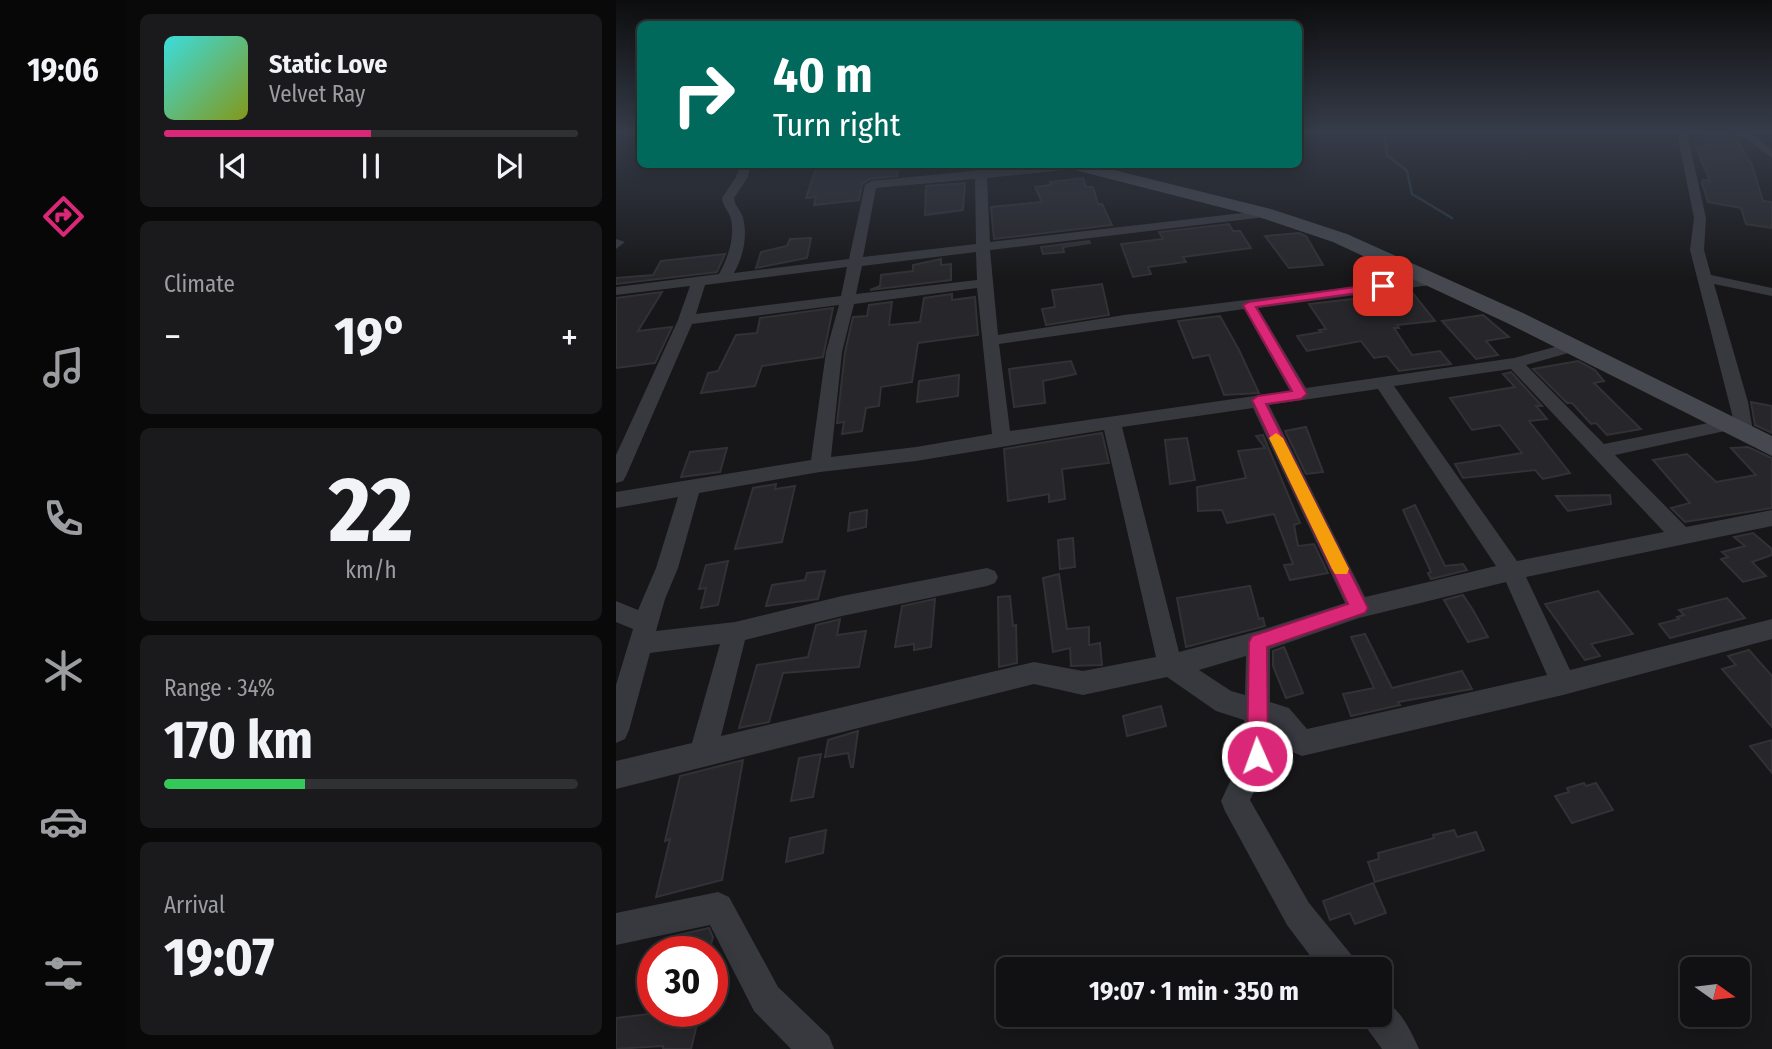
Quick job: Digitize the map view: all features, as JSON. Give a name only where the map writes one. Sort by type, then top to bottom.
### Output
[{"type":"main road","points":[[1140,182],[1265,213],[1340,238],[1573,346],[1772,447]]},
{"type":"street","points":[[723,279],[737,249],[737,217],[729,206],[728,198],[739,182]]},
{"type":"street","points":[[820,465],[834,352],[848,299],[871,185],[899,182]]},
{"type":"street","points":[[981,182],[984,283],[1002,439]]},
{"type":"street","points":[[1599,452],[1737,428],[1739,402],[1704,278],[1697,244],[1700,218],[1691,182]]},
{"type":"street","points":[[616,291],[1265,213]]},
{"type":"street","points":[[1704,278],[1772,292]]},
{"type":"street","points":[[991,341],[1124,320],[1433,281]]},
{"type":"street","points":[[616,476],[621,453],[686,320],[699,282]]},
{"type":"street","points":[[686,320],[984,283]]},
{"type":"street","points":[[1249,305],[1301,394]]},
{"type":"street","points":[[616,500],[820,465],[916,454],[1515,363],[1573,346]]},
{"type":"street","points":[[1515,363],[1680,535]]},
{"type":"street","points":[[1383,383],[1512,571],[1563,683]]},
{"type":"street","points":[[1258,400],[1359,608]]},
{"type":"street","points":[[1112,424],[1170,665],[1226,702],[1280,717],[1302,743],[1563,683],[1772,629]]},
{"type":"street","points":[[616,730],[653,599],[667,568],[690,489]]},
{"type":"street","points":[[616,775],[1034,673],[1083,683],[1170,665],[1258,642],[1359,608],[1512,571],[1772,518]]},
{"type":"street","points":[[616,611],[643,634],[735,632],[842,606],[987,577]]},
{"type":"street","points":[[704,754],[735,632]]},
{"type":"street","points":[[1258,642],[1257,756],[1235,801],[1298,914],[1332,957]]},
{"type":"street","points":[[616,929],[718,908],[766,999],[816,1049]]},
{"type":"street","points":[[1387,1027],[1401,1049]]},
{"type":"building","points":[[812,182],[865,182],[862,184],[859,200],[814,205],[816,197],[806,198]]},
{"type":"building","points":[[1050,182],[1084,182],[1086,187],[1093,187],[1098,204],[1102,204],[1112,225],[994,239],[991,207],[1042,202],[1035,187],[1051,185]]},
{"type":"building","points":[[1757,182],[1763,201],[1772,202],[1772,228],[1746,224],[1741,208],[1708,202],[1702,183]]},
{"type":"building","points":[[965,183],[963,210],[925,215],[926,186]]},
{"type":"building","points":[[1229,224],[1233,231],[1240,231],[1251,248],[1183,257],[1186,262],[1148,267],[1151,274],[1133,277],[1121,244],[1163,239],[1159,232]]},
{"type":"building","points":[[1299,233],[1306,236],[1323,265],[1289,268],[1265,236]]},
{"type":"building","points":[[811,238],[807,258],[756,268],[761,252],[787,246],[790,239]]},
{"type":"building","points":[[1090,243],[1063,247],[1064,252],[1043,254],[1041,247]]},
{"type":"building","points":[[725,254],[717,272],[616,284],[616,278],[653,275],[661,261]]},
{"type":"building","points":[[941,259],[941,265],[951,264],[951,280],[870,290],[880,286],[881,275],[913,271],[913,265]]},
{"type":"building","points":[[1102,284],[1109,315],[1046,325],[1042,309],[1055,307],[1052,290]]},
{"type":"building","points":[[662,292],[638,331],[672,327],[655,363],[616,368],[616,298]]},
{"type":"building","points":[[1412,292],[1435,321],[1397,325],[1399,328],[1394,328],[1412,355],[1440,351],[1451,364],[1399,371],[1387,356],[1374,358],[1361,341],[1307,351],[1297,336],[1326,329],[1309,304]]},
{"type":"building","points":[[952,294],[952,300],[975,297],[978,335],[918,343],[912,382],[881,387],[879,406],[866,408],[862,431],[842,434],[844,422],[837,423],[845,352],[853,317],[867,316],[869,305],[892,302],[889,325],[920,322],[924,298]]},
{"type":"building","points":[[833,308],[823,357],[762,366],[755,386],[701,393],[708,373],[718,371],[736,335],[757,333],[760,318]]},
{"type":"building","points":[[1483,315],[1509,337],[1486,341],[1498,355],[1476,359],[1442,321]]},
{"type":"building","points":[[1220,316],[1259,393],[1224,395],[1209,355],[1193,358],[1178,321]]},
{"type":"building","points":[[1071,361],[1076,374],[1043,381],[1045,403],[1014,407],[1009,369]]},
{"type":"building","points":[[1578,361],[1595,370],[1604,381],[1594,383],[1641,429],[1607,435],[1596,423],[1591,424],[1572,403],[1567,403],[1533,369]]},
{"type":"building","points":[[1511,372],[1542,406],[1536,406],[1547,419],[1529,421],[1570,473],[1543,479],[1535,470],[1463,478],[1455,464],[1522,453],[1500,425],[1472,430],[1450,398],[1515,387],[1503,374]]},
{"type":"building","points":[[959,375],[958,396],[917,402],[919,381]]},
{"type":"building","points":[[1751,402],[1772,406],[1772,433],[1755,425]]},
{"type":"building","points":[[1306,427],[1323,472],[1306,474],[1285,431]]},
{"type":"building","points":[[1102,433],[1109,463],[1062,469],[1065,499],[1049,502],[1049,494],[1008,501],[1004,449]]},
{"type":"building","points":[[1263,435],[1300,523],[1294,525],[1298,546],[1314,544],[1328,573],[1290,580],[1284,565],[1293,564],[1274,514],[1227,523],[1222,510],[1198,511],[1197,487],[1246,478],[1238,451],[1265,448],[1256,436]]},
{"type":"building","points":[[1187,438],[1195,480],[1170,484],[1165,440]]},
{"type":"building","points":[[1748,447],[1772,458],[1772,508],[1685,522],[1671,508],[1690,503],[1653,460],[1687,454],[1716,482],[1756,475],[1731,448]]},
{"type":"building","points":[[727,448],[720,472],[681,477],[690,452]]},
{"type":"building","points":[[776,484],[775,489],[795,486],[782,542],[735,549],[753,488]]},
{"type":"building","points":[[1610,495],[1611,504],[1568,511],[1556,496]]},
{"type":"building","points":[[1415,505],[1445,566],[1463,564],[1467,570],[1431,579],[1428,573],[1431,572],[1403,510]]},
{"type":"building","points":[[867,510],[866,527],[848,531],[850,513]]},
{"type":"building","points":[[1753,533],[1772,549],[1772,555],[1752,562],[1766,576],[1743,582],[1721,559],[1728,557],[1722,552],[1745,546],[1734,537]]},
{"type":"building","points":[[1073,538],[1075,567],[1060,569],[1058,540]]},
{"type":"building","points":[[728,561],[718,605],[701,608],[706,588],[699,589],[706,565]]},
{"type":"building","points":[[825,571],[818,599],[766,606],[772,585],[805,580],[807,573]]},
{"type":"building","points":[[1059,574],[1067,629],[1089,627],[1089,645],[1100,643],[1102,665],[1071,666],[1070,648],[1053,652],[1043,578]]},
{"type":"building","points":[[1250,586],[1259,619],[1263,618],[1265,626],[1186,647],[1177,598]]},
{"type":"building","points":[[1598,591],[1633,634],[1591,644],[1600,656],[1585,660],[1545,604]]},
{"type":"building","points":[[1463,595],[1488,637],[1468,642],[1444,600]]},
{"type":"building","points":[[1010,596],[1013,626],[1016,625],[1017,663],[999,667],[998,597]]},
{"type":"building","points":[[1727,598],[1745,618],[1670,638],[1659,624],[1679,619],[1677,617],[1684,615],[1679,610]]},
{"type":"building","points":[[935,599],[931,647],[914,650],[914,644],[895,647],[902,606]]},
{"type":"building","points":[[840,619],[837,635],[866,631],[859,667],[783,673],[769,722],[739,728],[757,665],[808,657],[816,625]]},
{"type":"building","points":[[1365,634],[1392,688],[1462,671],[1472,689],[1398,702],[1400,705],[1351,716],[1343,694],[1374,688],[1351,637]]},
{"type":"building","points":[[1284,647],[1303,693],[1286,698],[1273,666],[1273,651]]},
{"type":"building","points":[[1749,650],[1772,676],[1772,727],[1722,669],[1736,665],[1728,656]]},
{"type":"building","points":[[1161,706],[1166,726],[1127,736],[1123,716]]},
{"type":"building","points":[[858,731],[853,767],[848,753],[825,757],[828,740]]},
{"type":"building","points":[[1772,740],[1772,773],[1750,746]]},
{"type":"building","points":[[821,754],[813,797],[791,801],[799,758]]},
{"type":"building","points":[[743,760],[722,880],[656,897],[670,839],[665,841],[680,776]]},
{"type":"building","points":[[1584,783],[1586,786],[1596,783],[1613,810],[1572,823],[1555,796],[1569,792],[1567,788]]},
{"type":"building","points":[[826,830],[823,853],[786,862],[790,838]]},
{"type":"building","points":[[1454,830],[1457,837],[1476,832],[1484,850],[1375,882],[1368,862],[1379,859],[1378,853]]},
{"type":"building","points":[[1373,883],[1386,913],[1355,924],[1350,913],[1330,920],[1323,901]]},
{"type":"building","points":[[709,928],[713,936],[678,936]]},
{"type":"building","points":[[637,1015],[637,1027],[696,1027],[691,1049],[663,1049],[663,1046],[616,1049],[616,1018]]},
{"type":"waterway","points":[[1409,182],[1412,194],[1452,218]]},
{"type":"slow traffic","points":[[1276,438],[1341,569]]},
{"type":"route","points":[[1257,756],[1258,642],[1359,608],[1258,400],[1301,394],[1249,305],[1383,286]]}]
